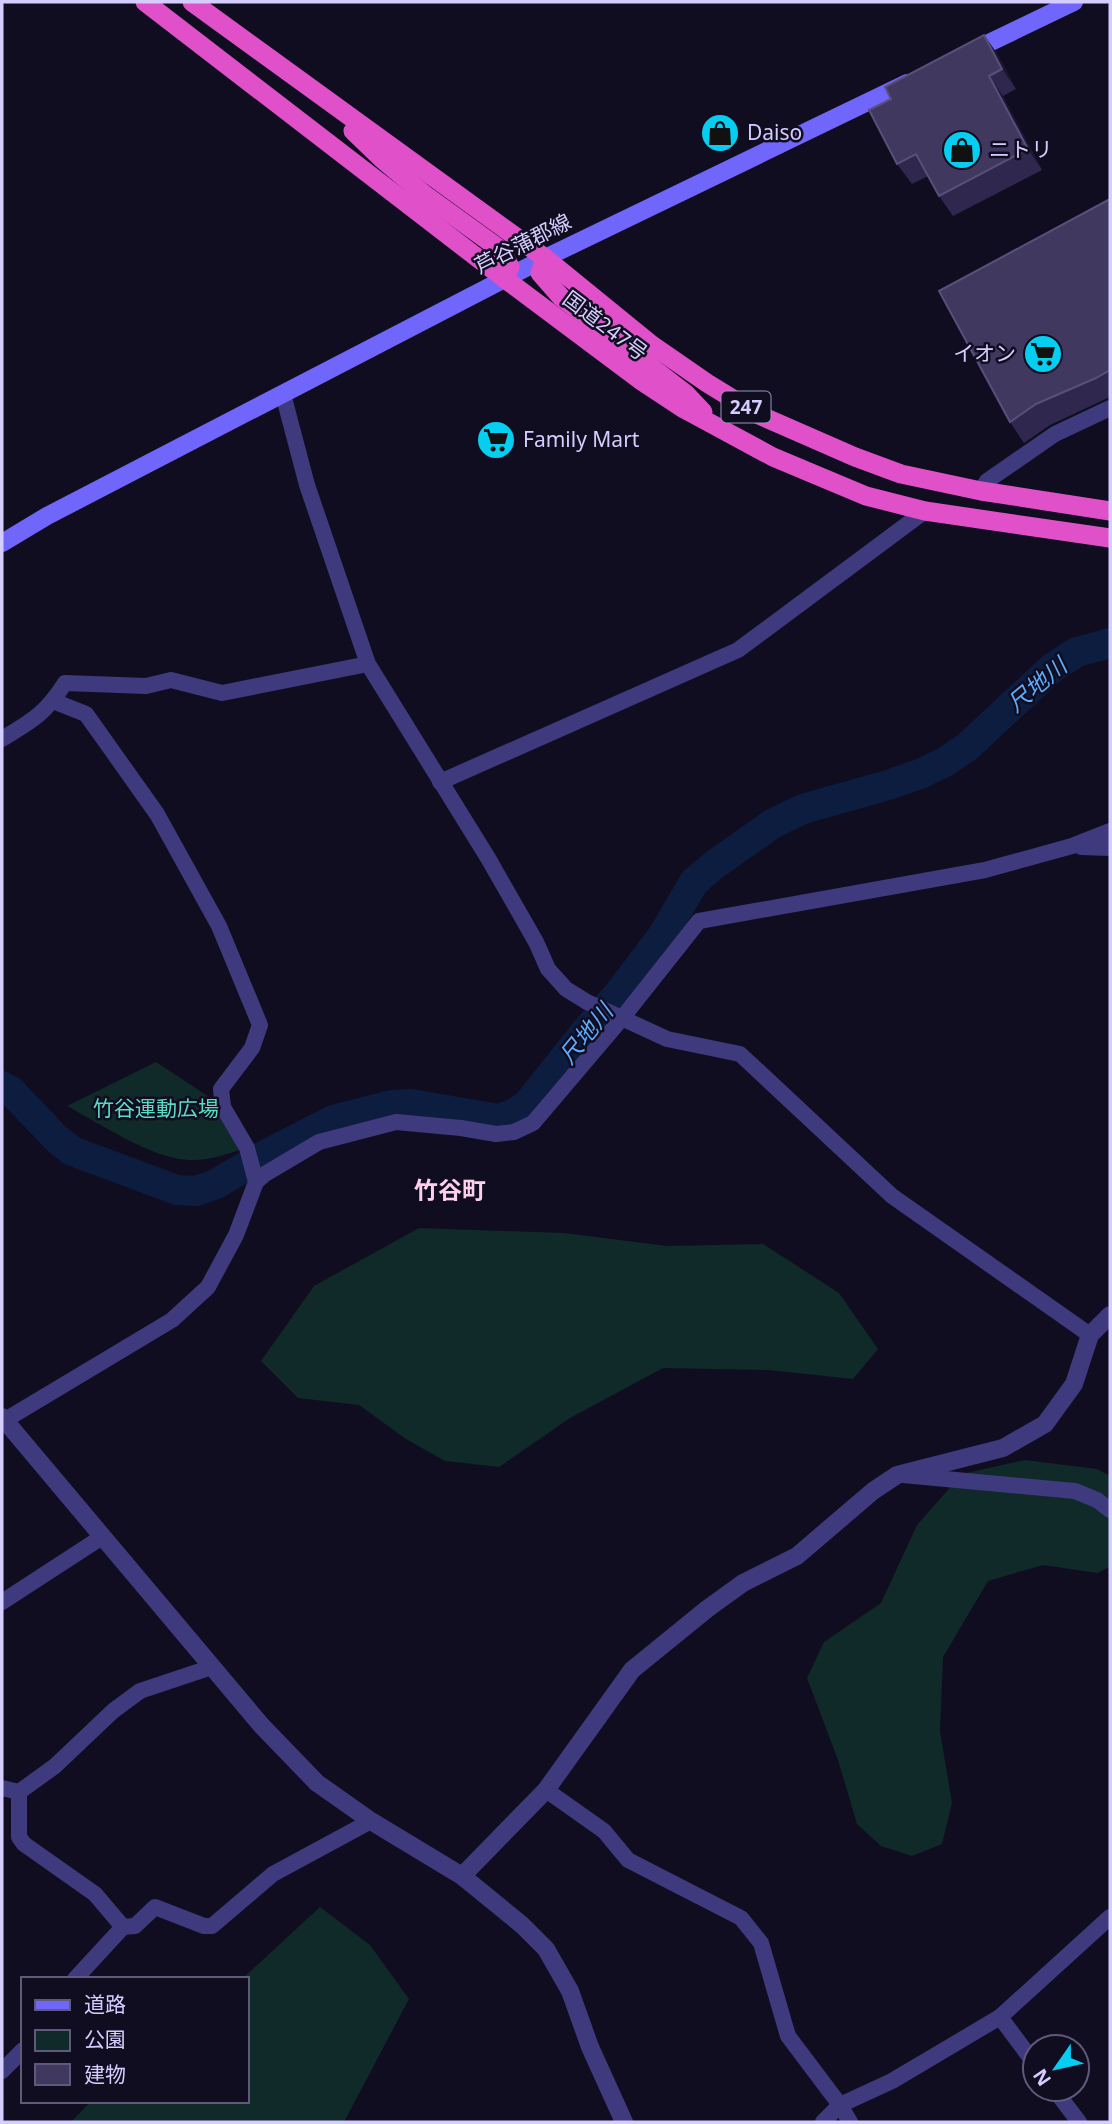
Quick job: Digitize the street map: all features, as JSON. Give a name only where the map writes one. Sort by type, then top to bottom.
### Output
[{"type":"highway","name":"国道247号","points":[[145,2],[505,279],[640,380],[684,409],[773,457],[866,496],[925,511],[1110,538]]},
{"type":"highway","name":"国道247号","points":[[192,2],[545,258],[652,345],[759,415],[901,474],[981,491],[1110,511]]},
{"type":"highway","name":"247","points":[[334,106],[343,122],[382,159],[425,195],[501,250],[510,267],[505,279]]},
{"type":"highway","name":"247","points":[[545,258],[540,273],[561,297],[686,394],[715,425]]},
{"type":"main road","points":[[951,61],[1074,2]]},
{"type":"main road","name":"芦谷蒲郡線","points":[[2,543],[47,516],[545,258],[926,73]]},
{"type":"street","points":[[283,394],[307,485],[368,664],[488,858],[536,942],[548,969],[566,989],[667,1039],[740,1054],[892,1196],[1090,1335]]},
{"type":"street","points":[[981,491],[987,481],[1055,435],[1110,408]]},
{"type":"street","points":[[440,782],[738,650],[925,511]]},
{"type":"street","points":[[2,739],[38,717],[65,683],[146,686],[171,680],[222,693],[368,664]]},
{"type":"street","points":[[53,701],[86,714],[157,814],[219,926],[260,1025],[252,1048],[221,1090],[223,1107],[247,1148],[256,1179],[236,1235],[208,1287],[172,1320],[2,1420],[261,1725],[317,1783],[371,1821],[463,1876],[522,1925],[546,1949],[570,1992],[590,2047],[624,2122]]},
{"type":"street","points":[[256,1179],[319,1142],[396,1122],[496,1134],[514,1132],[533,1123],[699,921],[985,870],[1072,846],[1110,831]]},
{"type":"street","points":[[1072,846],[1110,848]]},
{"type":"street","points":[[463,1876],[546,1790],[632,1670],[743,1583],[797,1556],[873,1491],[897,1475],[1003,1448],[1045,1424],[1073,1384],[1090,1335],[1110,1315]]},
{"type":"street","points":[[897,1475],[1075,1491],[1097,1500],[1110,1510]]},
{"type":"street","points":[[2,1602],[102,1537]]},
{"type":"street","points":[[2,1788],[19,1792],[55,1766],[113,1711],[140,1691],[212,1667]]},
{"type":"street","points":[[546,1790],[604,1831],[628,1860],[741,1918],[761,1943],[788,2036],[850,2122]]},
{"type":"street","points":[[19,1792],[19,1837],[24,1844],[95,1894],[122,1927]]},
{"type":"street","points":[[77,1977],[122,1927],[135,1926],[155,1907],[204,1926],[212,1926],[273,1874],[371,1821]]},
{"type":"street","points":[[823,2122],[840,2105],[892,2081],[1000,2017],[1110,1917]]},
{"type":"street","points":[[1000,2017],[1021,2045]]},
{"type":"street","points":[[2,2071],[21,2052]]},
{"type":"street","points":[[1065,2103],[1079,2122]]},
{"type":"green space","name":"竹谷運動広場","points":[[156,1062],[220,1104],[243,1149],[204,1159],[175,1158],[143,1147],[67,1106]]},
{"type":"green space","points":[[419,1228],[564,1233],[667,1246],[763,1244],[839,1293],[878,1349],[853,1379],[768,1370],[663,1368],[570,1418],[499,1467],[445,1461],[406,1439],[359,1405],[298,1398],[261,1361],[314,1286]]},
{"type":"green space","points":[[1025,1460],[1097,1469],[1110,1476],[1110,1567],[1097,1573],[1043,1565],[988,1581],[943,1657],[940,1731],[952,1803],[942,1844],[912,1856],[881,1846],[857,1824],[838,1760],[807,1678],[824,1642],[881,1603],[917,1525],[962,1474]]},
{"type":"green space","points":[[320,1907],[370,1945],[409,1999],[344,2122],[71,2122],[89,2103],[248,2103],[248,1977],[244,1977]]},
{"type":"building","name":"ニトリ","points":[[984,35],[1002,69],[989,76],[1028,149],[939,196],[916,154],[897,164],[869,110],[891,99],[885,87]]},
{"type":"building","name":"イオン","points":[[1110,199],[1110,370],[1036,404],[1010,422],[939,291]]},
{"type":"waterway","name":"尺地川","points":[[2,1086],[11,1091],[72,1151],[177,1190],[196,1191],[216,1184],[333,1120],[391,1105],[411,1104],[498,1119],[513,1114],[527,1105],[619,993],[663,935],[694,882],[714,865],[772,824],[803,809],[888,785],[945,762],[967,747],[1052,668],[1077,652],[1110,643]]},
{"type":"place","name":"Daiso","points":[[720,133]]},
{"type":"place","name":"ニトリ","points":[[962,150]]},
{"type":"place","name":"イオン","points":[[1043,354]]},
{"type":"place","name":"Family Mart","points":[[496,440]]},
{"type":"district","name":"竹谷町","points":[[450,1191]]}]
